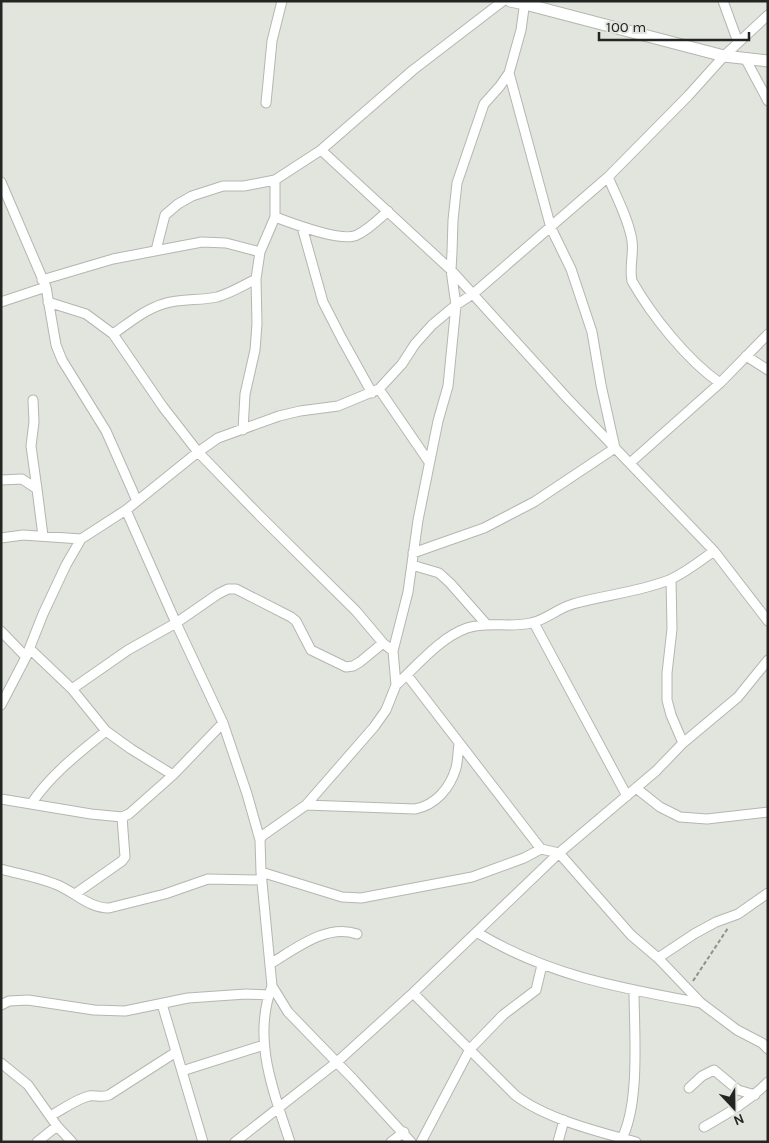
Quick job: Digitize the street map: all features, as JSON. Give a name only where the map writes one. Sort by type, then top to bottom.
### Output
[{"type":"street","points":[[266,103],[272,41],[282,1]]},
{"type":"street","points":[[156,250],[165,215],[178,204],[192,196],[223,186],[244,186],[275,180],[321,150],[413,70],[503,1]]},
{"type":"street","points":[[510,1],[525,2],[724,56],[768,61]]},
{"type":"street","points":[[723,1],[738,42]]},
{"type":"street","points":[[396,686],[393,651],[408,592],[418,520],[429,462],[448,386],[456,305],[451,270],[457,183],[484,104],[509,73],[521,30],[525,2]]},
{"type":"street","points":[[1,705],[28,653],[58,581],[81,540],[126,510],[218,438],[279,416],[338,406],[376,391],[402,364],[415,344],[432,325],[473,294],[608,177],[688,96],[724,56],[768,15]]},
{"type":"street","points":[[745,58],[768,101]]},
{"type":"street","points":[[509,73],[551,228],[571,268],[592,332],[615,448]]},
{"type":"street","points":[[321,150],[451,270],[567,398],[714,551],[768,620]]},
{"type":"street","points":[[608,177],[630,231],[632,242],[630,271],[632,281],[668,331],[693,361],[720,383]]},
{"type":"street","points":[[243,430],[245,394],[255,350],[257,324],[256,279],[260,252],[275,217],[275,180]]},
{"type":"street","points":[[1,182],[44,284],[56,345],[62,360],[106,431],[137,500]]},
{"type":"street","points":[[275,217],[302,227],[343,238],[351,238],[359,235],[388,211]]},
{"type":"street","points":[[302,227],[324,302],[342,339],[376,391],[429,462]]},
{"type":"street","points":[[1,302],[113,259],[156,250],[202,242],[226,243],[260,252]]},
{"type":"street","points":[[113,334],[140,314],[162,304],[180,300],[217,297],[256,279]]},
{"type":"street","points":[[48,302],[86,314],[113,334],[163,407],[198,452],[356,610],[383,643],[393,651]]},
{"type":"street","points":[[630,463],[720,383],[768,334]]},
{"type":"street","points":[[746,356],[768,370]]},
{"type":"street","points":[[34,400],[31,446],[44,536]]},
{"type":"street","points":[[413,553],[484,528],[534,502],[615,448]]},
{"type":"street","points":[[1,480],[22,479],[37,489]]},
{"type":"street","points":[[126,510],[223,723],[247,794],[260,840],[272,986],[288,1012],[404,1132],[411,1142]]},
{"type":"street","points":[[1,538],[24,535],[81,540]]},
{"type":"street","points":[[260,840],[262,836],[306,805],[374,727],[386,710],[396,686],[447,639],[467,628],[487,625],[523,625],[534,623],[571,604],[653,585],[670,579],[714,551]]},
{"type":"street","points":[[412,565],[439,573],[487,625]]},
{"type":"street","points":[[670,579],[672,629],[667,672],[667,700],[683,743]]},
{"type":"street","points":[[72,689],[128,650],[176,623],[228,589],[236,589],[291,617],[296,621],[311,650],[346,668],[360,662],[383,643]]},
{"type":"street","points":[[534,623],[627,796]]},
{"type":"street","points":[[1,631],[72,689],[106,731],[130,749],[173,776]]},
{"type":"street","points":[[236,1142],[336,1062],[413,994],[559,854],[656,771],[683,743],[738,697],[768,660]]},
{"type":"street","points":[[407,675],[542,849],[559,854],[626,928],[701,1003],[737,1030],[766,1045]]},
{"type":"street","points":[[1,800],[122,817],[129,814],[173,776],[223,723]]},
{"type":"street","points":[[31,804],[42,787],[63,766],[106,731]]},
{"type":"street","points":[[306,805],[415,810],[424,808],[437,799],[449,784],[456,768],[459,744]]},
{"type":"street","points":[[636,788],[660,807],[680,817],[707,819],[768,812]]},
{"type":"street","points":[[75,894],[122,861],[125,856],[122,817]]},
{"type":"street","points":[[1,869],[56,884],[94,906],[109,908],[165,894],[208,879],[262,876],[342,897],[361,898],[472,877],[524,858],[542,849]]},
{"type":"street","points":[[658,958],[694,934],[716,922],[738,914],[768,893]]},
{"type":"street","points":[[270,964],[302,944],[327,934],[348,930],[357,934]]},
{"type":"street","points":[[478,933],[542,966],[613,986],[701,1003]]},
{"type":"street","points":[[420,1142],[470,1049],[503,1016],[536,990],[542,966]]},
{"type":"street","points":[[272,986],[264,1014],[264,1045],[270,1075],[290,1142]]},
{"type":"street","points":[[621,1140],[631,1108],[635,1076],[634,990]]},
{"type":"street","points":[[1,1004],[9,1001],[28,1000],[94,1010],[125,1011],[188,998],[246,994],[268,995]]},
{"type":"street","points":[[413,994],[528,1106],[621,1140],[636,1142]]},
{"type":"street","points":[[162,1004],[203,1142]]},
{"type":"street","points":[[182,1071],[264,1045]]},
{"type":"street","points":[[50,1116],[84,1098],[109,1095],[176,1052]]},
{"type":"street","points":[[1,1063],[28,1085],[57,1126],[72,1142]]},
{"type":"street","points":[[689,1088],[702,1076],[714,1070],[738,1090],[755,1095]]},
{"type":"street","points":[[704,1127],[755,1095],[768,1082]]},
{"type":"street","points":[[558,1142],[564,1120]]},
{"type":"street","points":[[37,1142],[57,1126]]},
{"type":"street","points":[[391,1142],[404,1132]]},
{"type":"path","points":[[688,989],[728,928]]}]
